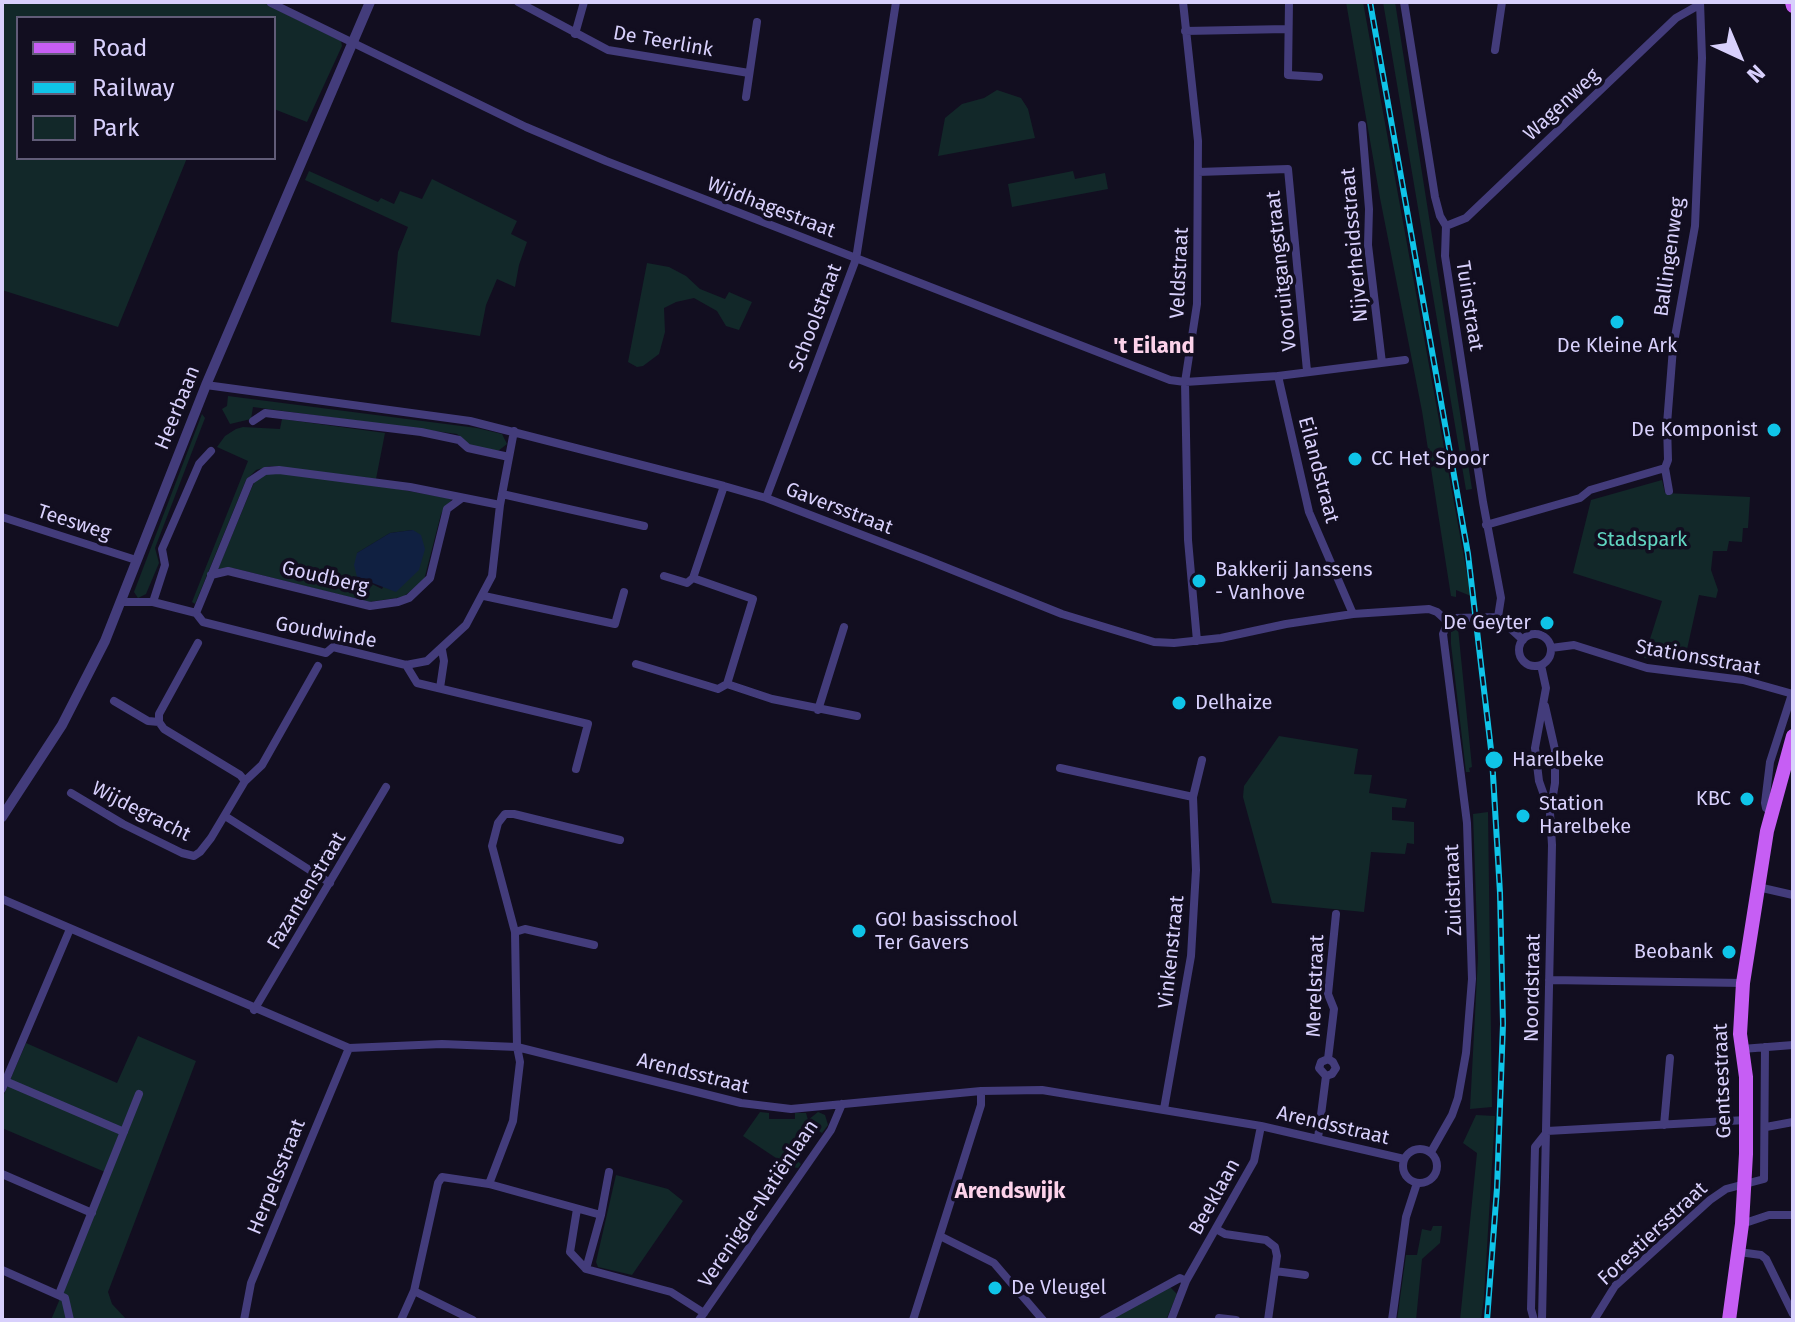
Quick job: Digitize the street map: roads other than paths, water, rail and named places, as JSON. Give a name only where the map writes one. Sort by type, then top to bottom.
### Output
[{"type":"main road","name":"Gentsestraat","points":[[1729,1320],[1739,1252],[1744,1184],[1746,1120],[1740,1023],[1743,983],[1765,842],[1792,746]]},
{"type":"main road","name":"Gentsestraat","points":[[1774,813],[1793,777]]},
{"type":"street","name":"Heerbaan","points":[[2,817],[62,725],[105,641],[206,385],[370,2]]},
{"type":"street","name":"De Teerlink","points":[[518,2],[615,53],[749,73]]},
{"type":"street","points":[[575,34],[584,2]]},
{"type":"street","name":"Schoolstraat","points":[[766,498],[856,259],[896,2]]},
{"type":"street","name":"Veldstraat","points":[[1183,2],[1198,141],[1197,304],[1185,382],[1188,540],[1197,641]]},
{"type":"street","points":[[1289,2],[1288,75],[1319,77]]},
{"type":"street","name":"Tuinstraat","points":[[1404,2],[1435,197],[1446,226],[1445,256],[1486,525],[1501,598],[1498,617]]},
{"type":"street","points":[[1495,50],[1502,2]]},
{"type":"street","points":[[271,3],[353,43]]},
{"type":"street","name":"Wagenweg","points":[[1446,226],[1466,218],[1676,18],[1700,4]]},
{"type":"street","name":"Ballingenweg","points":[[1669,491],[1665,468],[1668,460],[1667,424],[1673,348],[1695,226],[1702,58],[1700,4]]},
{"type":"street","points":[[746,97],[757,22]]},
{"type":"street","points":[[1185,31],[1287,29]]},
{"type":"street","name":"Wijdhagestraat","points":[[353,43],[526,127],[856,259],[1170,380],[1185,382]]},
{"type":"street","name":"Nijverheidsstraat","points":[[1362,125],[1369,209],[1368,245],[1382,363]]},
{"type":"street","name":"Vooruitgangstraat","points":[[1198,172],[1288,169],[1307,371]]},
{"type":"street","points":[[1185,382],[1278,376],[1405,360]]},
{"type":"street","name":"Eilandstraat","points":[[1278,376],[1309,512],[1353,614]]},
{"type":"street","name":"Gaversstraat","points":[[206,385],[470,421],[724,486],[766,498],[1062,614],[1154,642],[1197,641],[1353,614],[1429,609],[1448,622]]},
{"type":"street","points":[[253,421],[265,413],[421,432],[459,440],[468,448],[509,457]]},
{"type":"street","points":[[406,665],[427,661],[442,650],[466,625],[484,596],[495,560],[500,505],[514,431]]},
{"type":"street","points":[[153,602],[165,565],[162,549],[199,464],[211,451]]},
{"type":"street","points":[[1486,525],[1534,513],[1580,498],[1590,490],[1665,468]]},
{"type":"street","points":[[196,613],[250,481],[265,471],[279,470],[410,487],[500,505]]},
{"type":"street","points":[[664,576],[687,583],[693,578],[724,486]]},
{"type":"street","points":[[502,494],[644,526]]},
{"type":"street","name":"Goudberg","points":[[211,575],[228,571],[370,606],[398,602],[409,598],[430,578],[447,509],[463,498]]},
{"type":"street","name":"Teesweg","points":[[2,517],[136,560]]},
{"type":"street","points":[[636,664],[718,689],[727,684],[753,599],[693,578]]},
{"type":"street","points":[[484,596],[615,624],[624,592]]},
{"type":"street","name":"Goudwinde","points":[[120,602],[153,602],[196,613],[203,622],[263,638],[326,653],[333,647],[406,665],[417,683],[588,724],[576,769]]},
{"type":"street","points":[[1448,622],[1455,618],[1498,617]]},
{"type":"street","name":"Stationsstraat","points":[[1498,617],[1523,640]]},
{"type":"street","name":"Zuidstraat","points":[[1392,1320],[1406,1217],[1417,1183],[1426,1182],[1435,1174],[1437,1164],[1431,1152],[1458,1098],[1466,1053],[1472,979],[1470,856],[1443,634],[1448,622]]},
{"type":"street","points":[[818,710],[844,627]]},
{"type":"street","name":"Stationsstraat","points":[[1541,665],[1532,666],[1524,661],[1519,650],[1523,640],[1530,636],[1539,635],[1547,640],[1551,648],[1574,645],[1647,668],[1743,680],[1793,694]]},
{"type":"street","points":[[198,643],[159,714],[159,722],[164,729],[245,781]]},
{"type":"street","points":[[1550,813],[1539,781],[1535,748],[1545,706],[1546,682],[1541,665],[1550,657],[1551,648]]},
{"type":"street","points":[[440,688],[444,661],[442,650]]},
{"type":"street","name":"Wijdegracht","points":[[71,793],[123,824],[194,856],[225,816],[245,781],[262,765],[318,666]]},
{"type":"street","points":[[727,684],[772,699],[857,716]]},
{"type":"street","name":"Gentsestraat","points":[[1774,813],[1766,808],[1765,798],[1770,762],[1793,694]]},
{"type":"street","points":[[114,701],[148,721],[159,722]]},
{"type":"street","points":[[1545,706],[1555,750],[1555,783],[1550,813]]},
{"type":"street","name":"Vinkenstraat","points":[[1164,1109],[1191,956],[1196,870],[1193,797],[1202,760]]},
{"type":"street","points":[[1060,768],[1193,797]]},
{"type":"street","name":"Fazantenstraat","points":[[254,1010],[386,787]]},
{"type":"street","name":"Noordstraat","points":[[1542,1320],[1552,845],[1550,813]]},
{"type":"street","points":[[489,1184],[513,1121],[520,1062],[517,1047],[515,932],[492,846],[498,823],[505,814],[514,814],[620,840]]},
{"type":"street","points":[[225,816],[330,883]]},
{"type":"street","points":[[1758,887],[1793,895]]},
{"type":"street","name":"Arendsstraat","points":[[2,899],[254,1010],[349,1048],[442,1044],[517,1047],[762,1107],[791,1109],[981,1091],[1042,1090],[1261,1126],[1404,1159]]},
{"type":"street","name":"Merelstraat","points":[[1318,1138],[1326,1076],[1319,1068],[1323,1060],[1328,1059],[1334,1009],[1328,994],[1336,914]]},
{"type":"street","points":[[70,929],[4,1085],[124,1132]]},
{"type":"street","points":[[515,932],[525,929],[594,945]]},
{"type":"street","points":[[1549,980],[1743,983]]},
{"type":"street","points":[[1742,1049],[1793,1045]]},
{"type":"street","points":[[1744,1184],[1764,1179],[1765,1047]]},
{"type":"street","name":"Herpelsstraat","points":[[244,1320],[251,1283],[349,1048]]},
{"type":"street","points":[[1664,1125],[1670,1058]]},
{"type":"street","points":[[913,1320],[981,1105],[981,1091]]},
{"type":"street","points":[[59,1294],[139,1094]]},
{"type":"street","name":"Verenigde-Natiënlaan","points":[[701,1317],[831,1130],[842,1104]]},
{"type":"street","points":[[1547,1131],[1746,1120]]},
{"type":"street","points":[[1766,1127],[1793,1122]]},
{"type":"street","name":"Beeklaan","points":[[1171,1320],[1186,1281],[1254,1161],[1261,1126]]},
{"type":"street","name":"Noordstraat","points":[[1534,1320],[1531,1309],[1535,1147],[1547,1131]]},
{"type":"street","points":[[1417,1183],[1405,1175],[1404,1159],[1416,1149],[1431,1152]]},
{"type":"street","points":[[586,1269],[609,1172]]},
{"type":"street","points":[[2,1174],[92,1213]]},
{"type":"street","points":[[401,1320],[414,1291],[438,1183],[442,1177],[489,1184],[601,1215]]},
{"type":"street","name":"Forestiersstraat","points":[[1594,1320],[1615,1286],[1710,1200],[1726,1189],[1744,1184]]},
{"type":"street","points":[[577,1209],[570,1252],[586,1269],[671,1292],[701,1317]]},
{"type":"street","points":[[1742,1224],[1769,1215],[1793,1215]]},
{"type":"street","points":[[1216,1229],[1225,1234],[1266,1240],[1275,1247],[1277,1256],[1268,1320]]},
{"type":"street","points":[[940,1236],[994,1263],[1043,1320]]},
{"type":"street","points":[[1739,1252],[1765,1257],[1789,1294],[1793,1314]]},
{"type":"street","points":[[2,1270],[59,1294],[68,1304],[70,1320]]},
{"type":"street","points":[[1275,1271],[1305,1275]]},
{"type":"street","points":[[1103,1320],[1180,1278],[1186,1281]]},
{"type":"street","points":[[414,1291],[473,1320]]},
{"type":"street","points":[[1219,1318],[1236,1320]]},
{"type":"water","points":[[413,530],[421,535],[425,549],[419,570],[396,592],[357,577],[354,565],[357,553],[390,533]]},
{"type":"railway","points":[[1370,2],[1468,554],[1492,758],[1500,893],[1503,1024],[1497,1188],[1487,1320]]},
{"type":"place","name":"De Kleine Ark","points":[[1617,322]]},
{"type":"place","name":"De Komponist","points":[[1774,430]]},
{"type":"place","name":"CC Het Spoor","points":[[1355,459]]},
{"type":"place","name":"Bakkerij Janssens - Vanhove","points":[[1199,581]]},
{"type":"place","name":"De Geyter","points":[[1547,623]]},
{"type":"place","name":"Delhaize","points":[[1179,703]]},
{"type":"place","name":"Harelbeke","points":[[1494,760]]},
{"type":"place","name":"KBC","points":[[1747,799]]},
{"type":"place","name":"Station Harelbeke","points":[[1523,816]]},
{"type":"place","name":"GO! basisschool Ter Gavers","points":[[859,931]]},
{"type":"place","name":"Beobank","points":[[1729,952]]},
{"type":"place","name":"De Vleugel","points":[[995,1288]]},
{"type":"district","name":"'t Eiland","points":[[1154,347]]},
{"type":"district","name":"Arendswijk","points":[[1010,1192]]},
{"type":"park label","name":"Stadspark","points":[[1642,540]]}]
